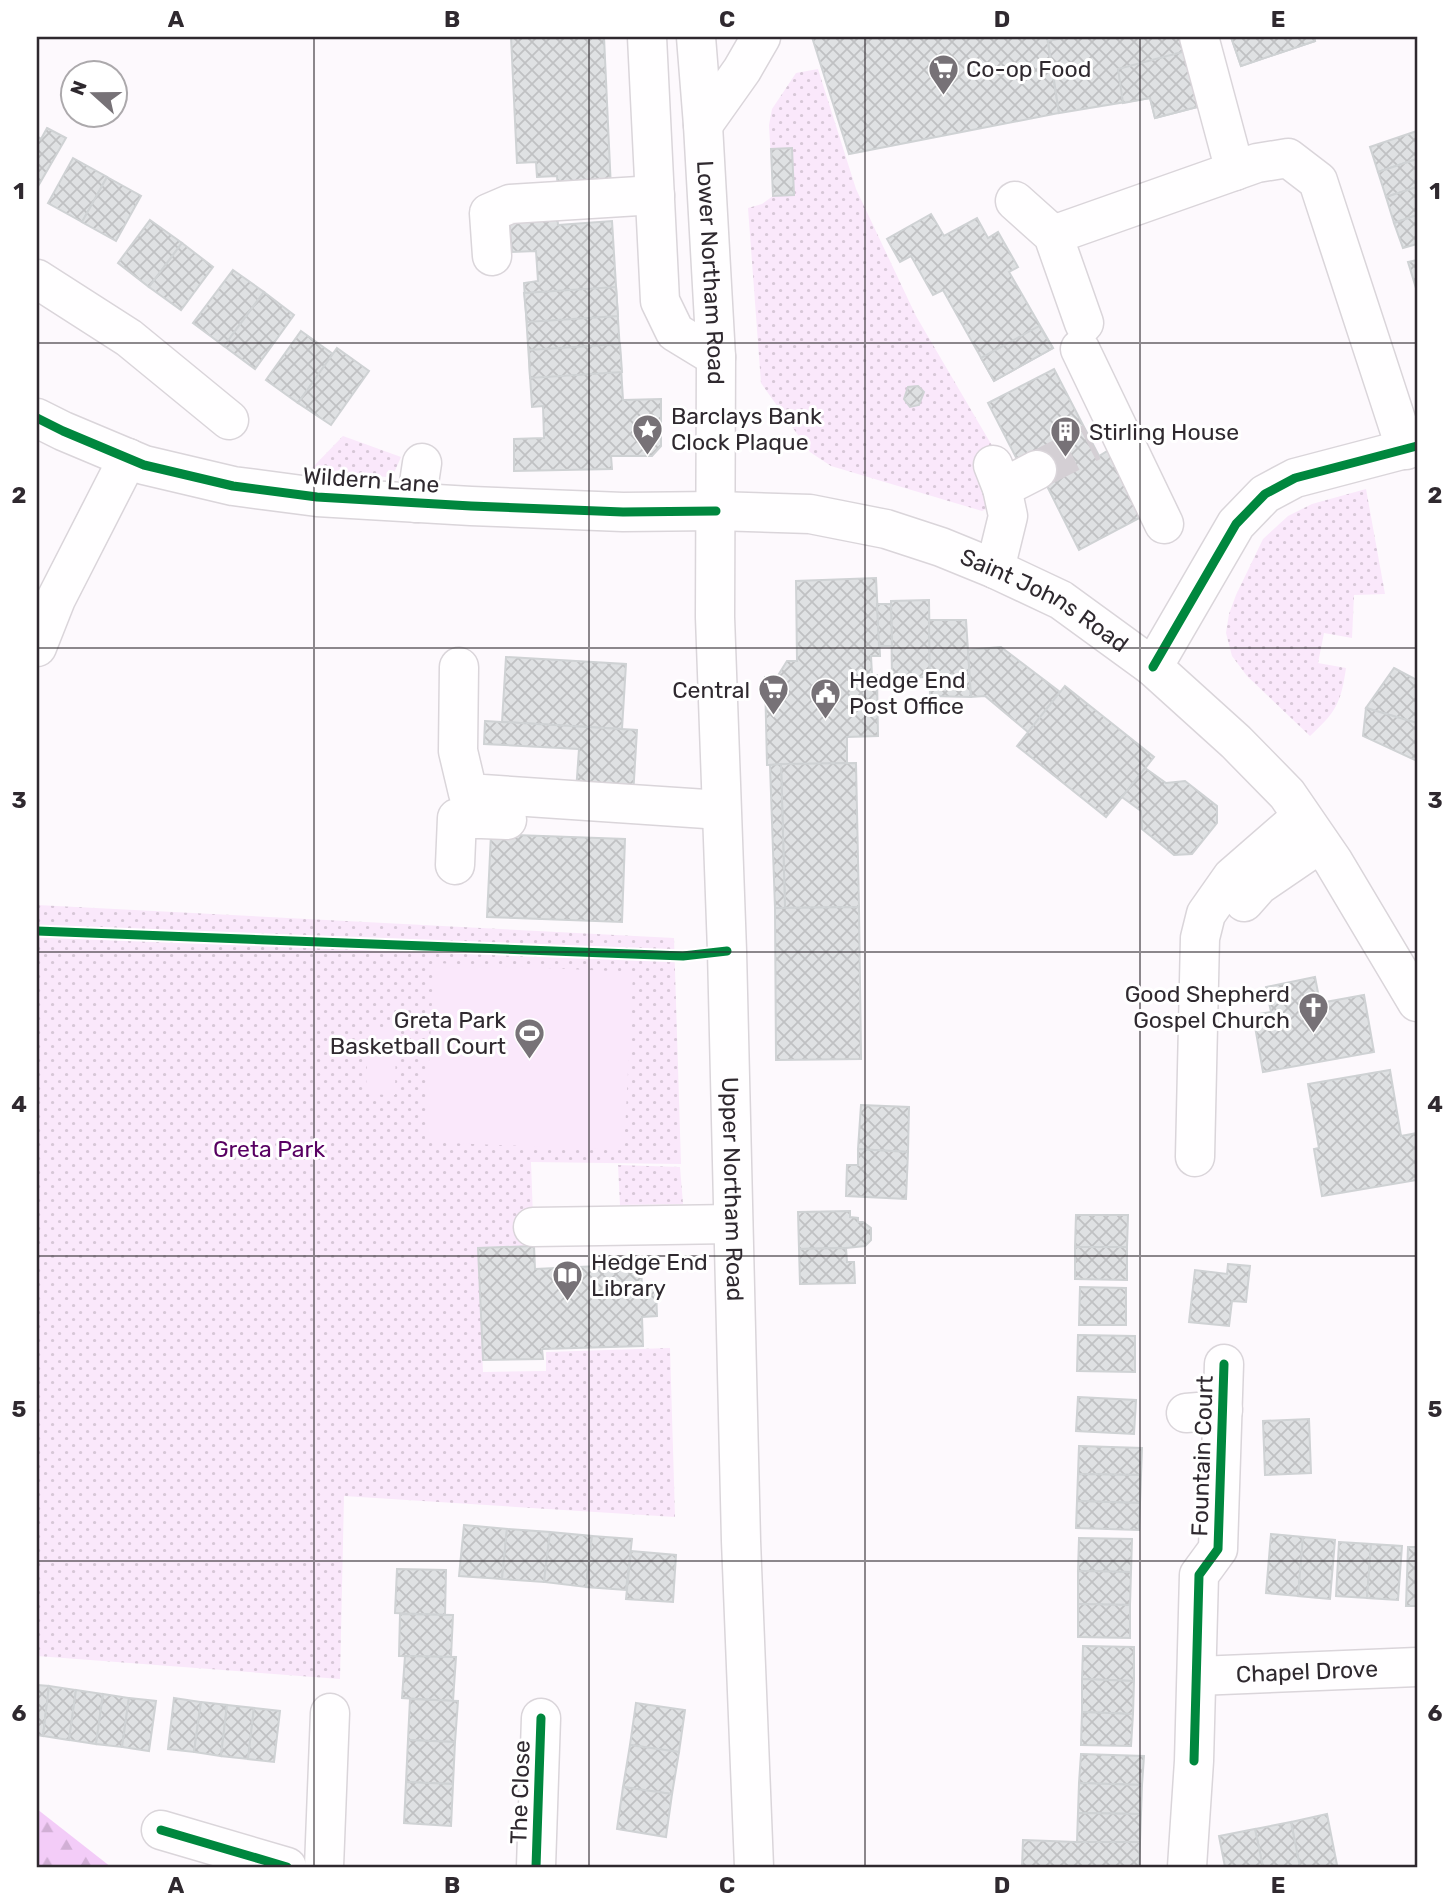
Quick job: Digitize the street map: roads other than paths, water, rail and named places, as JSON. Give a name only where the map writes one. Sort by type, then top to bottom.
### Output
[{"type":"main road","points":[[647,37],[660,302],[675,332],[716,356]]},
{"type":"main road","name":"Lower Northam Road","points":[[696,37],[716,356],[716,511]]},
{"type":"main road","points":[[703,125],[742,70],[761,37]]},
{"type":"main road","points":[[1199,37],[1235,171]]},
{"type":"main road","points":[[1053,235],[1257,163],[1288,158],[1318,181],[1412,448],[1295,478],[1265,494],[1236,524],[1153,667]]},
{"type":"main road","points":[[492,256],[489,213],[510,204],[655,195]]},
{"type":"main road","points":[[1015,201],[1053,235],[1082,336],[1105,435],[1164,524]]},
{"type":"main road","points":[[37,279],[129,338],[229,420]]},
{"type":"main road","name":"Wildern Lane","points":[[37,418],[144,465],[233,486],[317,498],[622,512],[716,511]]},
{"type":"main road","points":[[37,647],[56,599],[128,458]]},
{"type":"main road","points":[[416,503],[422,463]]},
{"type":"main road","points":[[995,569],[1008,516],[998,476],[1037,470]]},
{"type":"main road","name":"Saint Johns Road","points":[[716,511],[810,514],[886,529],[995,569],[1062,600],[1153,667],[1236,742],[1286,794],[1333,861],[1417,1002]]},
{"type":"main road","name":"Upper Northam Road","points":[[716,511],[715,617],[741,1541],[754,1867]]},
{"type":"main road","points":[[459,667],[458,751],[468,793],[722,823]]},
{"type":"main road","points":[[455,865],[457,818],[621,827],[722,823]]},
{"type":"main road","points":[[1195,1157],[1200,938],[1206,914],[1232,877],[1310,830]]},
{"type":"main road","points":[[1200,993],[1209,954],[1225,922],[1310,830]]},
{"type":"main road","points":[[533,1227],[733,1224]]},
{"type":"main road","name":"Fountain Court","points":[[1197,1676],[1199,1575],[1219,1549],[1205,1412],[1224,1364]]},
{"type":"main road","name":"Chapel Drove","points":[[1197,1676],[1417,1667]]},
{"type":"main road","points":[[1187,1867],[1197,1676]]},
{"type":"main road","points":[[324,1867],[330,1713]]},
{"type":"main road","name":"The Close","points":[[536,1867],[541,1718]]},
{"type":"main road","points":[[161,1830],[287,1867]]},
{"type":"tunnel","points":[[1037,470],[1092,442]]},
{"type":"place","name":"Co-op Food","points":[[943,96]]},
{"type":"place","name":"Barclays Bank Clock Plaque","points":[[648,456]]},
{"type":"place","name":"Stirling House","points":[[1066,459]]},
{"type":"place","name":"Central","points":[[773,717]]},
{"type":"place","name":"Hedge End Post Office","points":[[826,720]]},
{"type":"place","name":"Good Shepherd Gospel Church","points":[[1313,1034]]},
{"type":"place","name":"Greta Park Basketball Court","points":[[529,1060]]},
{"type":"place","name":"Hedge End Library","points":[[568,1302]]},
{"type":"park label","name":"Greta Park","points":[[269,1149]]}]
